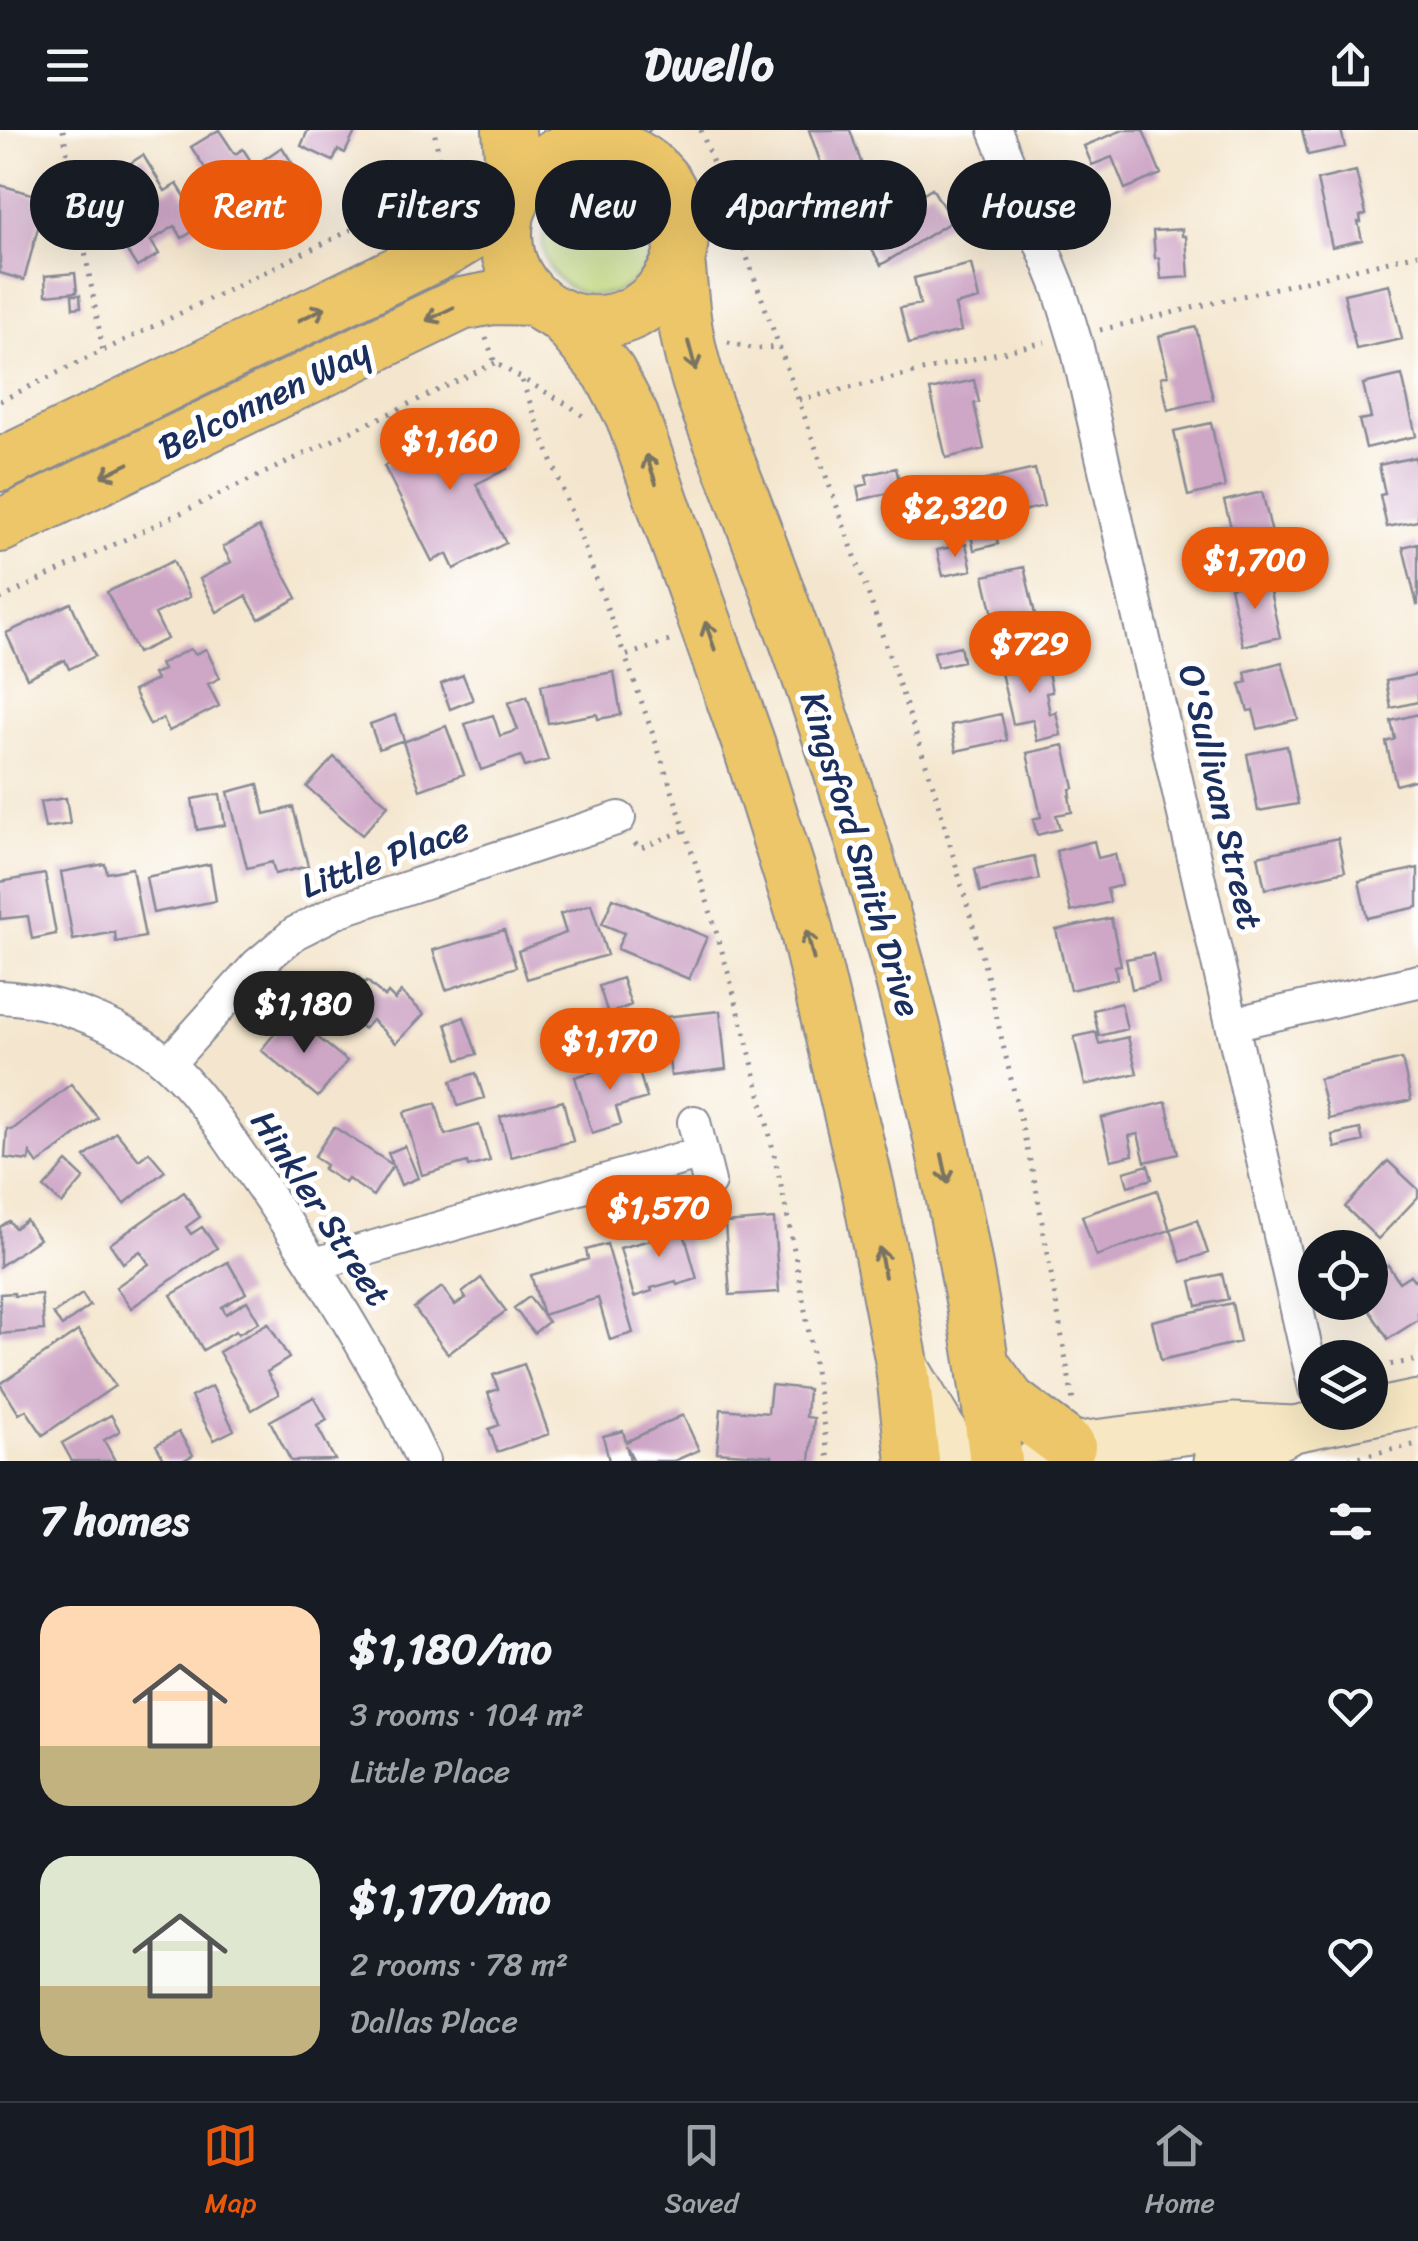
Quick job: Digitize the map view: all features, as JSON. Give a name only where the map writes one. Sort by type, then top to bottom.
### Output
[{"type":"main road","points":[[508,130],[510,160]]},
{"type":"main road","points":[[508,250],[523,286],[548,307],[594,322],[628,314],[657,295],[678,260],[682,234],[675,200],[657,173],[618,142],[556,154],[532,171],[515,197]]},
{"type":"main road","name":"Belconnen Way","points":[[0,465],[445,250]]},
{"type":"main road","name":"Kingsford Smith Drive","points":[[678,260],[687,336],[700,387],[785,611],[863,842],[924,1074],[985,1368],[996,1461]]},
{"type":"main road","name":"Belconnen Way","points":[[0,526],[461,304],[493,298],[548,307]]},
{"type":"main road","name":"Kingsford Smith Drive","points":[[548,307],[609,372],[632,416],[749,745],[802,912],[868,1188],[901,1358],[913,1461]]},
{"type":"main road","points":[[253,343],[278,392]]},
{"type":"main road","points":[[985,1368],[1010,1402],[1061,1441]]},
{"type":"street","name":"O'Sullivan Street","points":[[995,130],[1074,336],[1300,1340]]},
{"type":"street","name":"Little Place","points":[[168,1064],[257,965],[295,933],[340,910],[619,818]]},
{"type":"street","points":[[1232,1024],[1418,981]]},
{"type":"street","name":"Hinkler Street","points":[[0,998],[22,998],[86,1016],[146,1047],[168,1064],[208,1109],[315,1264],[424,1461]]},
{"type":"street","points":[[315,1264],[701,1152]]},
{"type":"street","points":[[901,1358],[952,1445],[972,1461]]},
{"type":"street","points":[[1388,1410],[1418,1404]]},
{"type":"street","points":[[1061,1441],[1298,1424]]},
{"type":"street","points":[[1217,1461],[1301,1430]]},
{"type":"path","points":[[64,130],[104,351]]},
{"type":"path","points":[[0,401],[429,192],[441,168],[434,130]]},
{"type":"path","points":[[702,130],[933,785],[986,971],[1036,1188],[1061,1441]]},
{"type":"path","points":[[798,400],[1418,254]]},
{"type":"path","points":[[482,326],[495,362],[570,406]]},
{"type":"path","points":[[0,599],[495,362]]},
{"type":"path","points":[[522,378],[685,830],[740,1018],[777,1168],[829,1461]]},
{"type":"path","points":[[625,656],[679,638]]},
{"type":"path","points":[[619,818],[639,849],[685,830]]},
{"type":"path","points":[[1388,1365],[1418,1360]]},
{"type":"path","points":[[1351,1430],[1418,1444]]},
{"type":"green space","points":[[650,250],[642,271],[627,286],[597,295],[567,286],[552,271],[544,252]]},
{"type":"building","points":[[219,130],[235,154],[243,149],[250,160],[200,160],[191,147]]},
{"type":"building","points":[[308,130],[356,130],[345,153],[338,150],[333,161],[301,146]]},
{"type":"building","points":[[809,130],[850,130],[860,160],[820,160]]},
{"type":"building","points":[[1123,130],[1143,130],[1161,174],[1125,189],[1112,157],[1090,160],[1084,146]]},
{"type":"building","points":[[1302,130],[1341,130],[1345,147],[1308,155]]},
{"type":"building","points":[[282,147],[290,160],[263,160]]},
{"type":"building","points":[[1356,171],[1366,214],[1358,222],[1362,240],[1332,247],[1317,180]]},
{"type":"building","points":[[159,181],[165,191],[177,184],[179,187],[179,233],[175,226],[159,236]]},
{"type":"building","points":[[0,185],[30,193],[32,250],[24,280],[0,273]]},
{"type":"building","points":[[932,188],[947,213],[947,224],[927,236],[927,191]]},
{"type":"building","points":[[1182,229],[1189,277],[1161,279],[1153,231]]},
{"type":"building","points":[[126,250],[157,250],[159,254],[137,267]]},
{"type":"building","points":[[872,250],[905,250],[881,265]]},
{"type":"building","points":[[971,264],[979,299],[955,305],[961,331],[909,344],[900,308],[920,304],[914,278]]},
{"type":"building","points":[[75,273],[77,292],[46,295],[45,276]]},
{"type":"building","points":[[1389,284],[1402,339],[1356,349],[1344,294]]},
{"type":"building","points":[[72,295],[80,295],[81,307],[73,308]]},
{"type":"building","points":[[1196,327],[1213,399],[1168,410],[1161,377],[1168,375],[1159,336]]},
{"type":"building","points":[[1402,375],[1416,436],[1366,448],[1359,420],[1371,418],[1363,384]]},
{"type":"building","points":[[974,380],[979,402],[974,403],[984,449],[946,458],[930,390]]},
{"type":"building","points":[[481,418],[507,469],[476,484],[506,543],[454,569],[447,554],[432,561],[384,466],[393,461],[389,452],[401,446],[406,456]]},
{"type":"building","points":[[1211,423],[1225,487],[1188,496],[1174,431]]},
{"type":"building","points":[[1415,457],[1418,521],[1387,527],[1379,465]]},
{"type":"building","points":[[896,468],[901,490],[860,500],[857,487],[868,484],[866,475]]},
{"type":"building","points":[[1035,469],[1044,506],[992,518],[998,544],[974,550],[970,529],[957,532],[947,489]]},
{"type":"building","points":[[1262,492],[1277,554],[1212,571],[1203,534],[1231,527],[1224,501]]},
{"type":"building","points":[[259,527],[297,598],[259,619],[246,596],[217,612],[200,579],[231,562],[223,547]]},
{"type":"building","points":[[1418,543],[1418,605],[1417,605],[1403,547]]},
{"type":"building","points":[[966,544],[972,570],[943,576],[937,550]]},
{"type":"building","points":[[173,561],[190,597],[155,614],[167,639],[137,653],[107,592]]},
{"type":"building","points":[[1024,567],[1038,627],[998,636],[984,576]]},
{"type":"building","points":[[1267,578],[1280,637],[1243,646],[1230,587]]},
{"type":"building","points":[[71,603],[95,656],[69,669],[65,660],[27,678],[6,633]]},
{"type":"building","points":[[960,646],[963,661],[937,667],[934,652]]},
{"type":"building","points":[[190,649],[195,654],[206,649],[220,678],[208,684],[219,706],[169,731],[163,718],[150,725],[133,691],[156,680],[153,674],[163,670],[160,664]]},
{"type":"building","points":[[1038,655],[1040,668],[1047,667],[1052,692],[1046,693],[1050,714],[1056,712],[1061,735],[1037,741],[1033,720],[1013,724],[999,664]]},
{"type":"building","points":[[1282,662],[1298,719],[1258,729],[1240,684],[1247,682],[1245,672]]},
{"type":"building","points":[[614,672],[621,715],[598,719],[597,714],[548,723],[541,685]]},
{"type":"building","points":[[1418,674],[1418,702],[1391,708],[1386,681]]},
{"type":"building","points":[[463,675],[473,700],[450,709],[441,684]]},
{"type":"building","points":[[527,696],[548,760],[525,767],[521,756],[481,770],[465,724],[493,715],[500,736],[518,730],[508,703]]},
{"type":"building","points":[[1001,714],[1007,740],[956,751],[951,725]]},
{"type":"building","points":[[1418,714],[1418,779],[1396,785],[1386,742],[1395,739],[1391,721]]},
{"type":"building","points":[[395,715],[404,740],[379,749],[370,724]]},
{"type":"building","points":[[446,726],[464,774],[420,790],[403,742]]},
{"type":"building","points":[[1064,745],[1074,788],[1069,796],[1072,812],[1056,815],[1060,829],[1037,835],[1033,819],[1041,817],[1027,753]]},
{"type":"building","points":[[1287,746],[1298,804],[1258,811],[1247,754]]},
{"type":"building","points":[[334,757],[388,805],[362,835],[307,787]]},
{"type":"building","points":[[258,784],[265,814],[293,807],[308,866],[275,874],[272,862],[247,868],[228,792]]},
{"type":"building","points":[[220,794],[225,825],[197,830],[192,799]]},
{"type":"building","points":[[66,798],[70,824],[45,828],[40,802]]},
{"type":"building","points":[[1338,838],[1345,871],[1265,889],[1258,856]]},
{"type":"building","points":[[1094,841],[1098,858],[1115,854],[1122,885],[1107,889],[1110,902],[1071,912],[1056,851]]},
{"type":"building","points":[[1034,856],[1039,879],[980,892],[975,869]]},
{"type":"building","points":[[105,864],[107,873],[132,868],[145,937],[116,942],[115,932],[73,940],[61,872]]},
{"type":"building","points":[[210,864],[216,901],[153,913],[146,877]]},
{"type":"building","points":[[1418,868],[1418,907],[1367,918],[1359,881]]},
{"type":"building","points":[[45,874],[56,934],[32,939],[28,916],[0,919],[0,882]]},
{"type":"building","points":[[613,898],[707,937],[689,979],[617,949],[624,933],[602,924]]},
{"type":"building","points":[[591,904],[607,955],[527,979],[518,951],[566,933],[560,914]]},
{"type":"building","points":[[1111,918],[1121,965],[1115,966],[1117,979],[1070,990],[1056,930]]},
{"type":"building","points":[[504,930],[516,967],[446,990],[433,950]]},
{"type":"building","points":[[1153,954],[1159,983],[1132,989],[1126,959]]},
{"type":"building","points":[[355,974],[385,997],[388,993],[395,1000],[401,992],[424,1014],[396,1043],[372,1020],[364,1029],[333,996]]},
{"type":"building","points":[[622,978],[631,1005],[608,1014],[599,986]]},
{"type":"building","points":[[314,990],[337,1012],[326,1023],[304,1000]]},
{"type":"building","points":[[1121,1003],[1127,1029],[1099,1036],[1093,1010]]},
{"type":"building","points":[[720,1011],[726,1069],[671,1076],[664,1017]]},
{"type":"building","points":[[290,1015],[347,1061],[318,1097],[261,1050]]},
{"type":"building","points":[[464,1017],[477,1054],[458,1060],[446,1024]]},
{"type":"building","points":[[1096,1032],[1099,1044],[1128,1037],[1137,1073],[1085,1085],[1074,1037]]},
{"type":"building","points":[[635,1059],[647,1098],[616,1107],[621,1124],[592,1133],[575,1077]]},
{"type":"building","points":[[1402,1059],[1411,1100],[1329,1119],[1319,1079]]},
{"type":"building","points":[[476,1073],[484,1098],[458,1106],[451,1081]]},
{"type":"building","points":[[71,1084],[98,1118],[38,1164],[30,1153],[29,1161],[5,1158],[7,1129],[12,1130]]},
{"type":"building","points":[[563,1101],[573,1141],[511,1157],[500,1117]]},
{"type":"building","points":[[1166,1102],[1178,1154],[1145,1162],[1138,1134],[1129,1136],[1133,1155],[1111,1160],[1101,1118]]},
{"type":"building","points":[[436,1103],[445,1135],[479,1125],[490,1161],[468,1167],[467,1162],[422,1175],[404,1112]]},
{"type":"building","points":[[334,1127],[393,1165],[373,1196],[348,1179],[345,1183],[323,1169],[326,1165],[314,1157]]},
{"type":"building","points":[[1360,1129],[1363,1141],[1335,1148],[1332,1135]]},
{"type":"building","points":[[116,1132],[139,1160],[149,1152],[165,1171],[124,1204],[85,1157]]},
{"type":"building","points":[[405,1146],[418,1178],[401,1185],[388,1153]]},
{"type":"building","points":[[1388,1161],[1418,1189],[1418,1197],[1387,1230],[1369,1230],[1345,1207]]},
{"type":"building","points":[[67,1162],[84,1178],[62,1204],[44,1188]]},
{"type":"building","points":[[1148,1165],[1152,1179],[1128,1186],[1124,1172]]},
{"type":"building","points":[[1157,1190],[1170,1230],[1096,1256],[1082,1216]]},
{"type":"building","points":[[184,1192],[200,1217],[186,1227],[191,1234],[202,1227],[217,1248],[131,1308],[116,1287],[149,1264],[140,1251],[123,1263],[110,1244]]},
{"type":"building","points":[[774,1219],[779,1292],[730,1295],[725,1223]]},
{"type":"building","points":[[26,1220],[39,1239],[0,1266],[0,1227],[9,1221],[15,1228]]},
{"type":"building","points":[[1197,1220],[1208,1253],[1181,1262],[1171,1229]]},
{"type":"building","points":[[681,1222],[697,1279],[651,1288],[652,1291],[634,1297],[620,1248],[650,1240],[648,1231]]},
{"type":"building","points":[[607,1244],[633,1333],[610,1340],[598,1298],[543,1315],[531,1275],[588,1259],[586,1250]]},
{"type":"building","points":[[228,1262],[246,1293],[222,1307],[226,1314],[247,1301],[259,1322],[203,1350],[171,1295]]},
{"type":"building","points":[[1388,1265],[1399,1282],[1410,1275],[1414,1280],[1418,1277],[1418,1320],[1388,1339],[1376,1320],[1388,1320]]},
{"type":"building","points":[[1222,1274],[1228,1299],[1197,1306],[1191,1281]]},
{"type":"building","points":[[481,1278],[506,1311],[448,1354],[414,1308],[442,1287],[455,1305],[466,1298],[462,1293]]},
{"type":"building","points":[[0,1294],[41,1294],[44,1330],[0,1334]]},
{"type":"building","points":[[82,1294],[90,1306],[62,1326],[53,1314]]},
{"type":"building","points":[[529,1297],[548,1322],[534,1333],[514,1308]]},
{"type":"building","points":[[1232,1303],[1240,1342],[1161,1360],[1152,1321]]},
{"type":"building","points":[[268,1323],[289,1358],[267,1372],[279,1394],[252,1410],[219,1352]]},
{"type":"building","points":[[78,1331],[115,1386],[43,1435],[26,1410],[19,1414],[0,1384]]},
{"type":"building","points":[[524,1364],[549,1434],[497,1452],[489,1429],[499,1425],[488,1393],[498,1389],[493,1375]]},
{"type":"building","points":[[771,1385],[808,1389],[806,1417],[814,1418],[810,1461],[772,1461],[772,1456],[717,1452],[721,1409],[768,1413]]},
{"type":"building","points":[[212,1386],[234,1430],[214,1440],[191,1397]]},
{"type":"building","points":[[314,1397],[327,1420],[317,1426],[335,1460],[291,1461],[270,1421]]},
{"type":"building","points":[[111,1415],[120,1431],[104,1440],[115,1461],[72,1461],[62,1443]]},
{"type":"building","points":[[683,1415],[699,1450],[674,1461],[634,1461],[626,1445],[630,1460],[609,1461],[603,1436],[623,1431],[626,1442]]},
{"type":"building","points":[[179,1432],[193,1455],[182,1461],[165,1461],[156,1445]]}]
